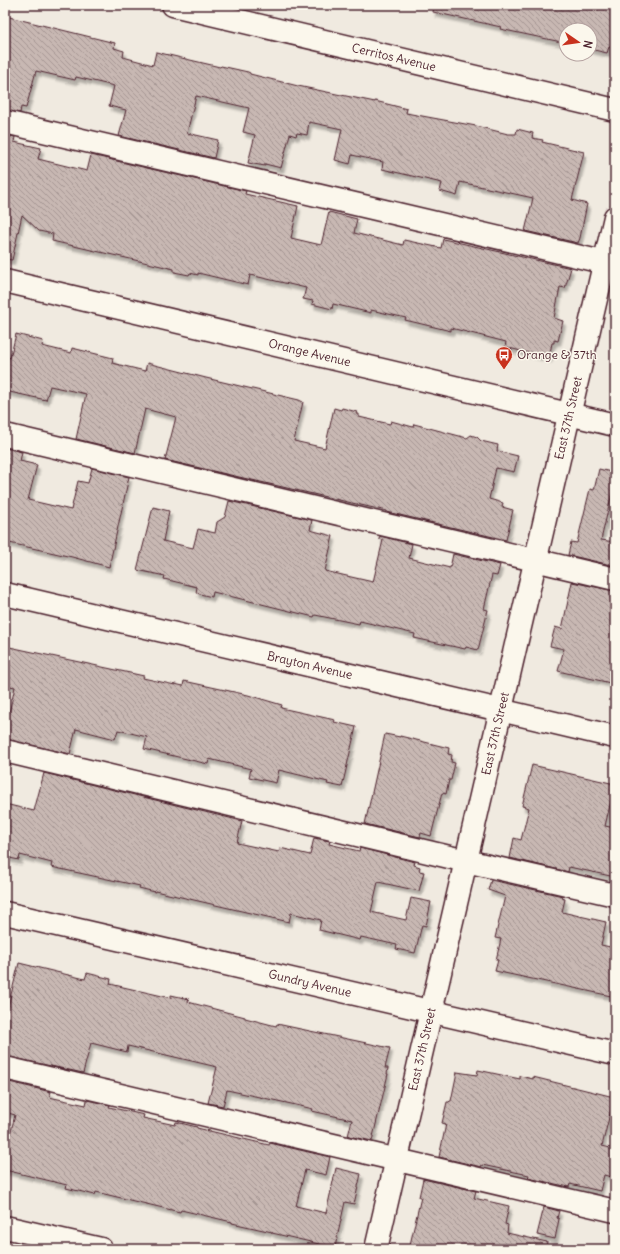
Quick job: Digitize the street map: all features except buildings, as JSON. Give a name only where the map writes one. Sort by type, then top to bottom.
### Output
[{"type":"street","name":"Cerritos Avenue","points":[[173,5],[615,110]]},
{"type":"street","points":[[5,122],[610,264]]},
{"type":"street","name":"East 37th Street","points":[[376,1249],[570,414],[610,264],[615,218]]},
{"type":"street","name":"Orange Avenue","points":[[5,281],[615,425]]},
{"type":"street","points":[[5,435],[615,578]]},
{"type":"street","name":"Brayton Avenue","points":[[5,594],[615,737]]},
{"type":"street","points":[[5,751],[466,861],[615,894]]},
{"type":"street","name":"Gundry Avenue","points":[[5,914],[615,1054]]},
{"type":"street","points":[[5,1068],[615,1211]]},
{"type":"street","points":[[5,1227],[101,1249]]},
{"type":"place","name":"Orange & 37th","points":[[504,370]]}]
